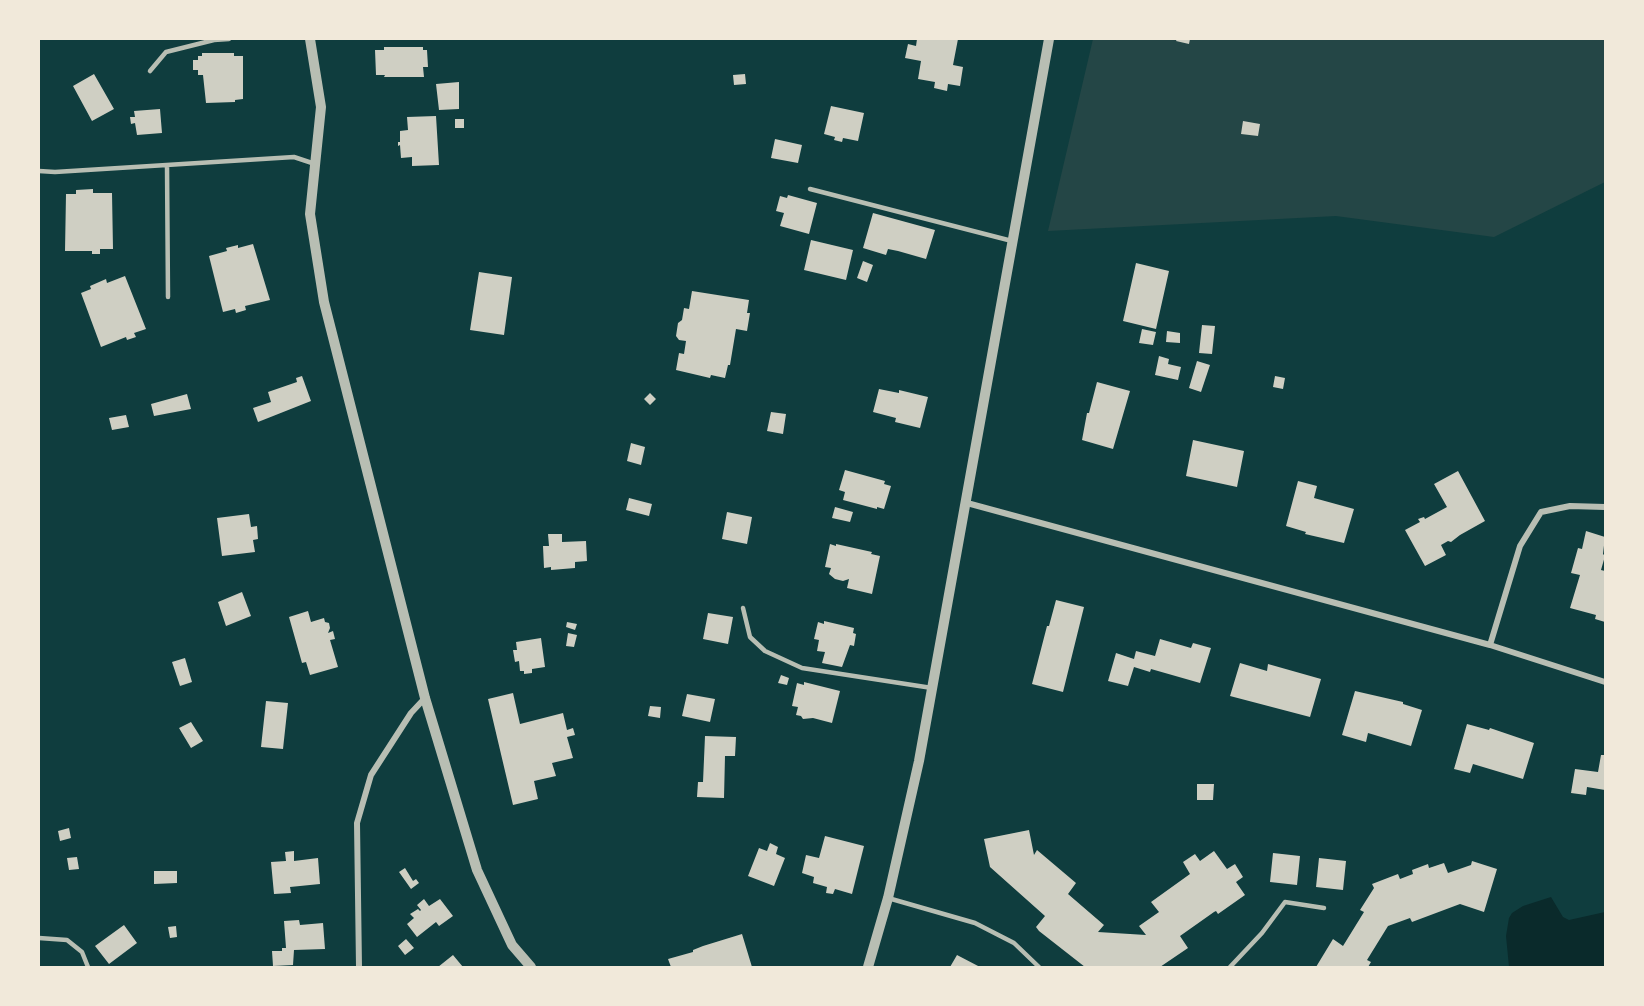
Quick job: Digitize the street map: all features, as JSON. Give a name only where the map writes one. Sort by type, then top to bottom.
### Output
[{"type":"street","points":[[310,39],[321,107],[310,214],[324,302],[424,698],[477,870],[512,945],[531,967]]},
{"type":"street","points":[[868,967],[888,897],[919,761],[1049,39]]},
{"type":"street","points":[[967,503],[1490,645],[1605,681]]},
{"type":"street","points":[[1490,645],[1520,546],[1541,512],[1569,506],[1605,507]]},
{"type":"street","points":[[359,967],[357,823],[371,775],[411,713],[424,698]]},
{"type":"lane","points":[[150,71],[166,52],[214,40],[229,39]]},
{"type":"lane","points":[[39,171],[55,172],[294,157],[315,164]]},
{"type":"lane","points":[[167,165],[168,297]]},
{"type":"lane","points":[[810,189],[1012,241]]},
{"type":"lane","points":[[743,608],[750,637],[765,651],[802,668],[933,688]]},
{"type":"lane","points":[[888,897],[975,923],[1014,943],[1039,967]]},
{"type":"lane","points":[[1230,967],[1262,933],[1285,902],[1324,908]]},
{"type":"lane","points":[[39,938],[67,940],[82,952],[88,967]]},
{"type":"shaded area","points":[[1093,39],[1605,39],[1605,182],[1494,237],[1336,216],[1048,231]]},
{"type":"shaded area","points":[[1551,897],[1563,917],[1569,920],[1605,912],[1605,967],[1509,967],[1506,936],[1512,913],[1523,906]]},
{"type":"building","points":[[917,39],[958,39],[953,65],[963,67],[960,86],[948,84],[947,91],[934,88],[935,82],[918,79],[921,61],[905,58],[908,44],[916,46]]},
{"type":"building","points":[[1177,39],[1190,39],[1189,44],[1176,41]]},
{"type":"building","points":[[384,47],[423,47],[423,50],[427,50],[428,67],[423,67],[424,77],[376,75],[375,50],[384,50]]},
{"type":"building","points":[[202,53],[234,53],[234,56],[243,56],[243,99],[235,100],[235,102],[206,103],[203,75],[198,75],[198,70],[193,70],[193,60],[198,60],[198,56],[202,56]]},
{"type":"building","points":[[94,74],[114,109],[92,121],[73,86]]},
{"type":"building","points":[[745,74],[746,84],[734,85],[733,75]]},
{"type":"building","points":[[459,82],[459,109],[439,110],[436,84]]},
{"type":"building","points":[[831,106],[864,113],[858,141],[843,138],[842,142],[824,134]]},
{"type":"building","points":[[160,109],[162,133],[137,135],[135,123],[131,124],[130,117],[135,117],[134,111]]},
{"type":"building","points":[[436,116],[439,165],[412,166],[412,157],[401,158],[400,145],[398,146],[400,131],[408,130],[407,117]]},
{"type":"building","points":[[455,119],[464,119],[464,128],[455,128]]},
{"type":"building","points":[[1243,121],[1260,124],[1258,136],[1241,134]]},
{"type":"building","points":[[775,139],[802,145],[798,163],[771,158]]},
{"type":"building","points":[[93,189],[93,193],[112,193],[113,249],[100,249],[100,254],[92,254],[92,251],[65,251],[66,194],[76,194],[76,190]]},
{"type":"building","points":[[788,195],[817,203],[809,234],[780,226],[784,213],[776,211],[780,196],[787,198]]},
{"type":"building","points":[[873,213],[935,230],[926,259],[888,249],[886,255],[863,248]]},
{"type":"building","points":[[811,240],[853,250],[846,280],[804,270]]},
{"type":"building","points":[[253,244],[270,300],[245,306],[246,310],[236,313],[235,309],[223,312],[209,256],[227,251],[226,248]]},
{"type":"building","points":[[863,261],[873,265],[867,282],[857,278]]},
{"type":"building","points":[[1136,263],[1169,271],[1156,329],[1123,321]]},
{"type":"building","points":[[479,272],[512,277],[504,335],[470,330]]},
{"type":"building","points":[[125,276],[146,329],[134,333],[136,337],[127,340],[126,337],[101,347],[81,293],[106,279],[107,283]]},
{"type":"building","points":[[692,291],[749,300],[747,313],[750,313],[747,331],[736,329],[730,365],[728,365],[725,378],[711,375],[710,378],[676,370],[679,353],[684,354],[686,341],[679,340],[676,336],[678,323],[682,320],[684,308],[689,309]]},
{"type":"building","points":[[1202,325],[1215,326],[1212,354],[1199,353]]},
{"type":"building","points":[[1142,329],[1156,332],[1153,345],[1139,343]]},
{"type":"building","points":[[1167,331],[1180,333],[1180,343],[1166,342]]},
{"type":"building","points":[[1159,356],[1169,359],[1168,364],[1181,367],[1178,380],[1155,375]]},
{"type":"building","points":[[1197,361],[1210,365],[1201,392],[1189,388]]},
{"type":"building","points":[[302,376],[311,401],[258,422],[253,408],[271,402],[268,392],[297,382],[296,378]]},
{"type":"building","points":[[1275,376],[1285,378],[1283,389],[1273,387]]},
{"type":"building","points":[[1097,382],[1130,391],[1113,449],[1082,440],[1087,413],[1089,413]]},
{"type":"building","points":[[879,389],[899,393],[899,390],[928,397],[920,428],[895,422],[896,418],[873,412]]},
{"type":"building","points":[[650,393],[656,399],[650,405],[644,399]]},
{"type":"building","points":[[187,394],[191,409],[154,416],[151,404]]},
{"type":"building","points":[[771,412],[786,414],[783,434],[767,431]]},
{"type":"building","points":[[126,415],[129,427],[112,430],[109,418]]},
{"type":"building","points":[[1193,440],[1244,451],[1237,487],[1186,476]]},
{"type":"building","points":[[631,443],[645,447],[641,465],[627,461]]},
{"type":"building","points":[[845,470],[885,481],[884,484],[891,486],[884,509],[843,500],[845,492],[839,490]]},
{"type":"building","points":[[1458,471],[1485,521],[1451,542],[1448,541],[1441,545],[1446,555],[1425,566],[1405,530],[1420,522],[1418,519],[1424,517],[1425,519],[1447,507],[1434,484]]},
{"type":"building","points":[[1298,481],[1317,486],[1314,498],[1354,509],[1344,543],[1305,534],[1306,532],[1286,526]]},
{"type":"building","points":[[629,498],[652,504],[649,516],[626,510]]},
{"type":"building","points":[[835,507],[853,512],[850,522],[832,518]]},
{"type":"building","points":[[727,512],[752,517],[747,544],[722,539]]},
{"type":"building","points":[[249,514],[251,527],[257,526],[258,539],[253,540],[255,552],[222,556],[217,518]]},
{"type":"building","points":[[1586,531],[1605,537],[1603,554],[1605,556],[1601,570],[1605,571],[1605,622],[1595,619],[1596,615],[1570,608],[1580,575],[1571,573],[1578,548],[1582,549]]},
{"type":"building","points":[[548,534],[562,534],[562,542],[586,541],[587,561],[575,562],[575,568],[551,570],[551,567],[544,568],[543,546],[549,546]]},
{"type":"building","points":[[830,544],[872,552],[871,554],[880,556],[872,594],[847,588],[849,579],[843,581],[835,579],[829,574],[831,568],[825,567]]},
{"type":"building","points":[[242,592],[251,616],[226,626],[218,602]]},
{"type":"building","points":[[1056,600],[1084,607],[1063,692],[1032,684]]},
{"type":"building","points":[[308,611],[311,622],[324,618],[325,622],[329,623],[328,633],[333,631],[335,639],[330,640],[338,667],[310,675],[306,662],[302,663],[289,617]]},
{"type":"building","points":[[708,613],[733,617],[728,644],[703,639]]},
{"type":"building","points":[[824,621],[854,628],[853,633],[856,634],[854,646],[850,645],[842,667],[822,663],[825,652],[817,651],[819,640],[814,639],[818,622],[824,624]]},
{"type":"building","points":[[567,622],[577,624],[575,630],[566,627]]},
{"type":"building","points":[[568,633],[577,635],[574,647],[566,646]]},
{"type":"building","points":[[541,638],[545,667],[532,669],[532,673],[524,674],[524,671],[520,671],[519,661],[515,662],[513,650],[517,650],[516,642]]},
{"type":"building","points":[[1160,639],[1191,648],[1193,643],[1211,648],[1200,683],[1151,669],[1150,672],[1134,667],[1128,686],[1108,681],[1116,653],[1134,659],[1136,651],[1155,656]]},
{"type":"building","points":[[185,658],[192,682],[180,686],[172,662]]},
{"type":"building","points":[[1240,663],[1267,671],[1268,664],[1321,679],[1310,717],[1230,696]]},
{"type":"building","points":[[781,675],[789,678],[787,685],[778,683]]},
{"type":"building","points":[[804,682],[840,691],[832,723],[813,718],[803,719],[796,715],[798,707],[792,706],[797,683],[804,685]]},
{"type":"building","points":[[1355,691],[1403,702],[1403,704],[1422,710],[1411,746],[1368,733],[1366,742],[1342,735]]},
{"type":"building","points":[[513,693],[520,724],[563,713],[567,730],[573,728],[575,735],[567,737],[573,758],[552,763],[556,776],[534,781],[538,799],[513,805],[488,699]]},
{"type":"building","points":[[687,694],[715,699],[710,722],[682,716]]},
{"type":"building","points":[[266,701],[288,703],[283,749],[261,747]]},
{"type":"building","points":[[650,706],[661,707],[660,718],[648,716]]},
{"type":"building","points":[[191,722],[203,741],[191,748],[179,728]]},
{"type":"building","points":[[1467,724],[1489,730],[1490,728],[1534,743],[1523,779],[1473,764],[1470,773],[1454,769]]},
{"type":"building","points":[[705,736],[736,737],[735,756],[725,756],[724,798],[697,797],[698,782],[703,782]]},
{"type":"building","points":[[1601,755],[1605,755],[1605,790],[1587,787],[1586,795],[1571,793],[1575,769],[1598,772]]},
{"type":"building","points":[[1197,784],[1214,784],[1213,800],[1197,800]]},
{"type":"building","points":[[69,828],[71,838],[60,841],[58,831]]},
{"type":"building","points":[[1029,830],[1034,855],[1037,850],[1076,883],[1068,894],[1104,925],[1098,932],[1146,935],[1139,926],[1159,912],[1151,902],[1190,874],[1183,862],[1195,854],[1200,861],[1214,851],[1227,869],[1235,864],[1243,877],[1236,882],[1245,895],[1218,914],[1214,912],[1180,936],[1188,948],[1160,967],[1085,967],[1039,931],[1036,927],[1045,916],[990,867],[984,839]]},
{"type":"building","points":[[825,836],[864,846],[852,894],[835,889],[833,894],[826,893],[827,887],[813,883],[814,877],[802,873],[806,855],[819,858]]},
{"type":"building","points":[[770,843],[778,847],[776,854],[785,858],[774,886],[748,876],[759,848],[767,851]]},
{"type":"building","points":[[294,851],[294,861],[318,858],[320,884],[290,887],[291,893],[274,894],[271,862],[286,861],[285,852]]},
{"type":"building","points":[[1273,853],[1300,856],[1297,885],[1270,882]]},
{"type":"building","points":[[77,857],[79,869],[69,870],[67,858]]},
{"type":"building","points":[[1319,858],[1346,861],[1343,890],[1316,887]]},
{"type":"building","points":[[1472,861],[1497,869],[1484,912],[1460,904],[1412,922],[1410,918],[1388,926],[1367,960],[1371,962],[1368,967],[1316,967],[1333,939],[1343,946],[1364,912],[1360,910],[1374,888],[1372,884],[1398,874],[1400,879],[1413,874],[1412,870],[1428,864],[1429,868],[1444,863],[1448,873],[1471,865]]},
{"type":"building","points":[[405,868],[413,881],[416,879],[419,883],[411,889],[399,872]]},
{"type":"building","points":[[154,871],[177,871],[177,883],[154,884]]},
{"type":"building","points":[[424,899],[429,906],[440,899],[453,916],[439,926],[436,922],[417,937],[407,924],[414,918],[410,914],[418,909],[421,910],[417,905]]},
{"type":"building","points":[[299,920],[300,925],[323,923],[325,949],[294,950],[293,965],[273,966],[272,951],[282,951],[282,948],[286,948],[284,921]]},
{"type":"building","points":[[124,925],[137,943],[109,964],[95,946]]},
{"type":"building","points":[[176,926],[177,937],[170,938],[168,927]]},
{"type":"building","points":[[742,934],[752,967],[671,967],[668,959]]},
{"type":"building","points":[[406,939],[414,948],[405,955],[398,946]]},
{"type":"building","points":[[453,955],[463,967],[438,967]]},
{"type":"building","points":[[957,955],[980,967],[950,967]]}]
